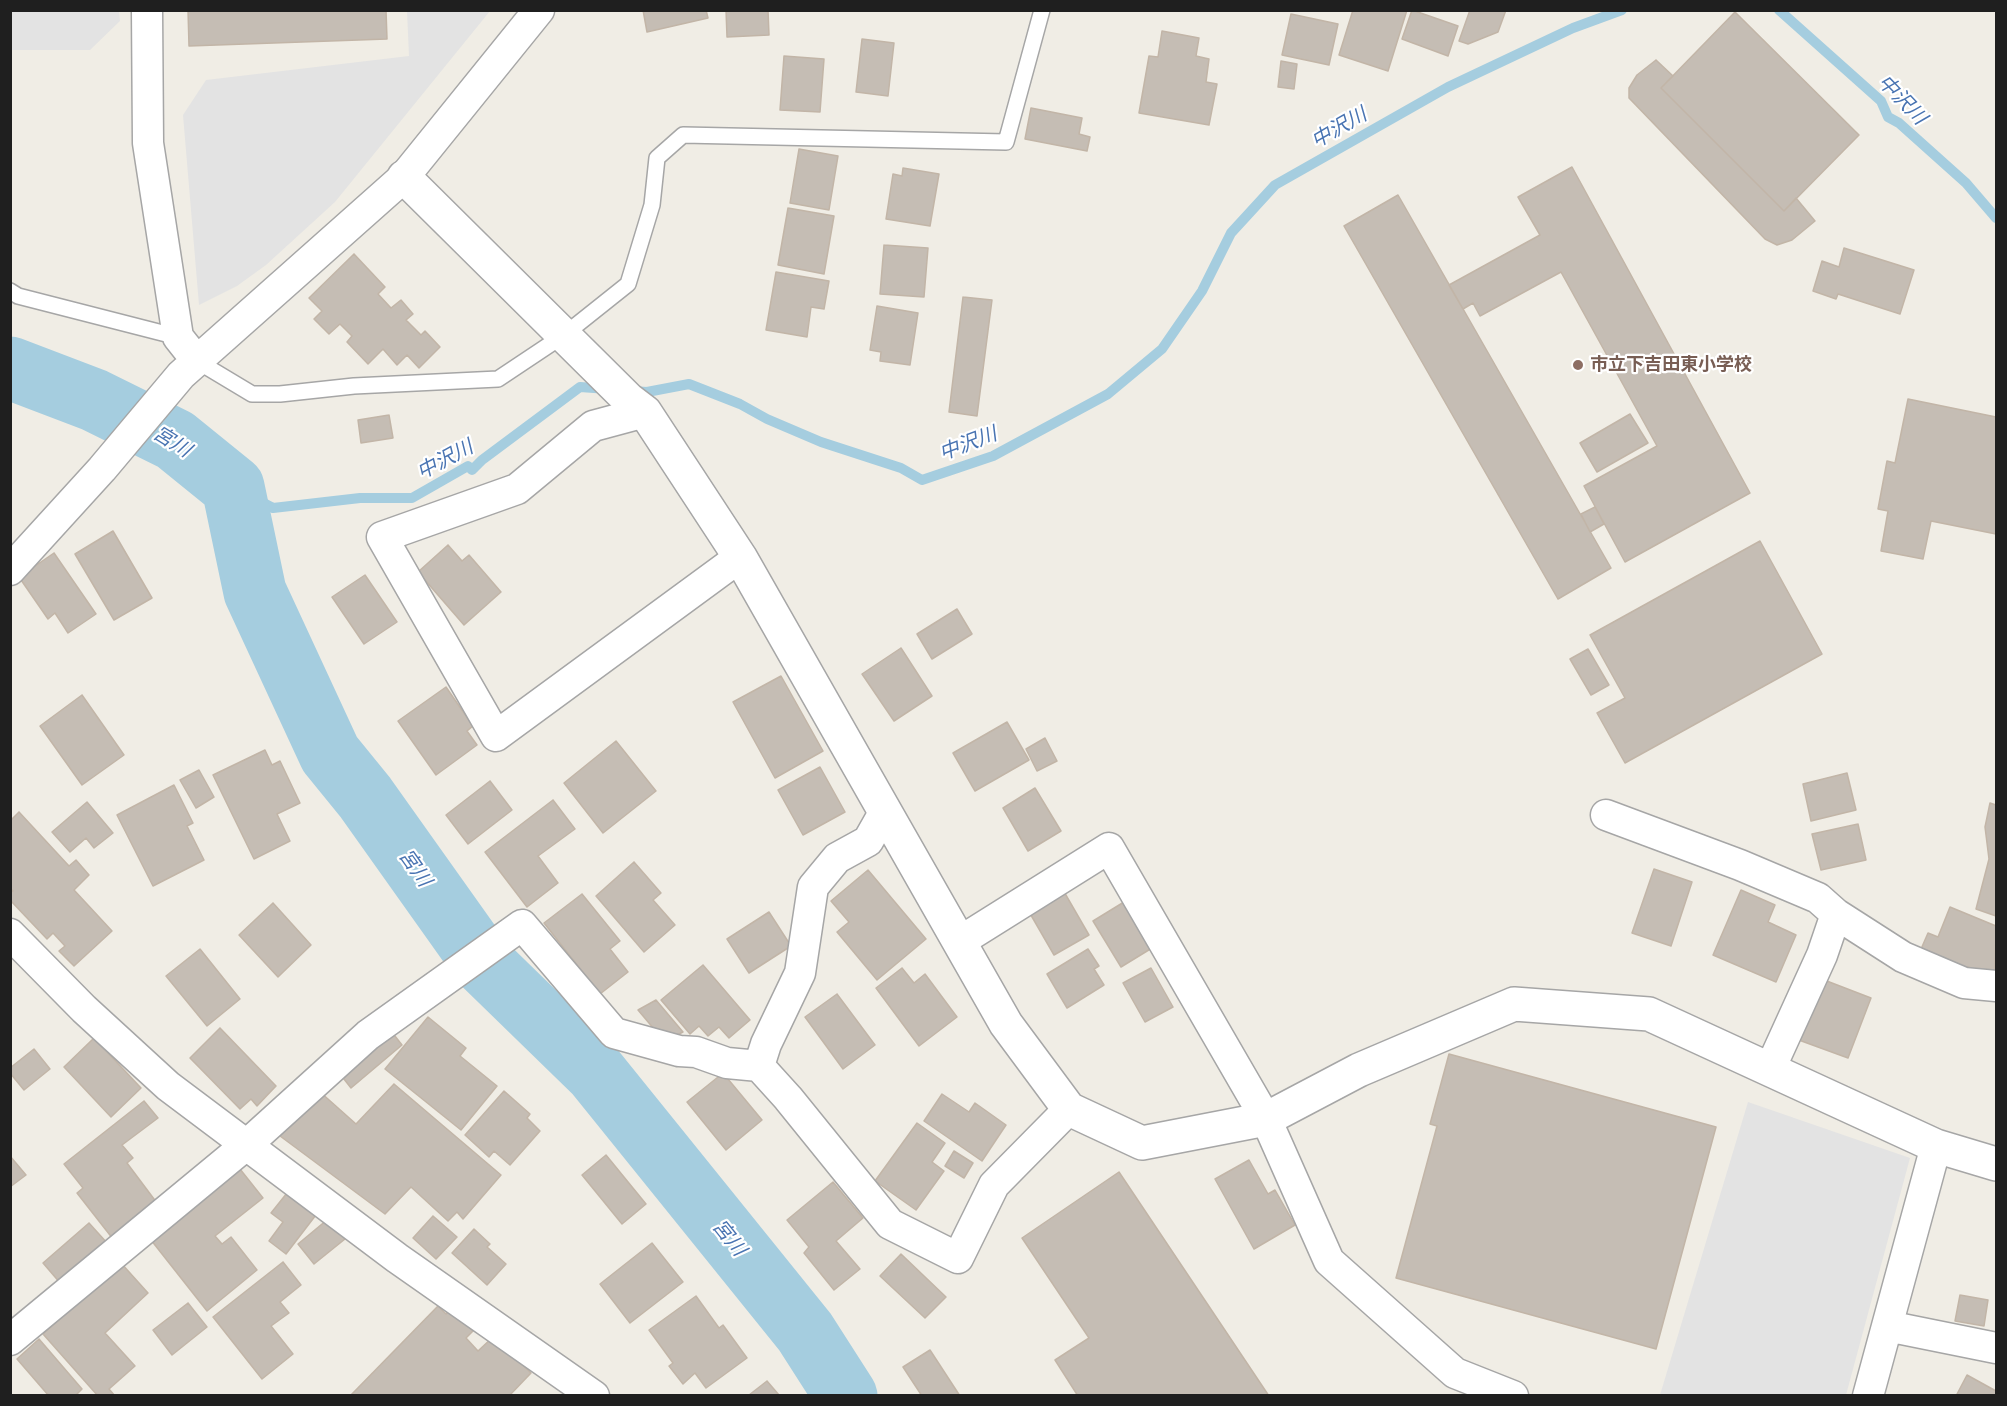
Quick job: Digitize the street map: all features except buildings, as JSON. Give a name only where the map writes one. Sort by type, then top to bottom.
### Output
[{"type":"street","points":[[147,10],[148,143],[178,337],[189,368]]},
{"type":"street","points":[[10,570],[102,469],[189,368],[404,177],[539,10]]},
{"type":"street","points":[[404,177],[636,406],[740,557],[1006,1024],[1069,1109],[1142,1143],[1266,1119],[1359,1070],[1514,1004],[1649,1014],[1936,1146],[1996,1164]]},
{"type":"street","points":[[636,406],[593,426],[517,489],[382,537],[496,736],[740,557]]},
{"type":"street","points":[[759,1066],[766,1044],[800,973],[813,887],[837,858],[868,841],[885,811]]},
{"type":"street","points":[[1606,815],[1740,865],[1818,898],[1836,914],[1903,957],[1964,983],[1996,986]]},
{"type":"street","points":[[959,942],[1109,848],[1266,1119],[1329,1261],[1448,1383],[1513,1395]]},
{"type":"street","points":[[1770,1070],[1822,955],[1836,914]]},
{"type":"street","points":[[10,1340],[245,1145],[369,1035],[522,926],[614,1033],[679,1051],[696,1052],[727,1063],[759,1066],[788,1098],[890,1224],[958,1258],[994,1185],[1069,1109]]},
{"type":"street","points":[[10,934],[84,1009],[168,1086],[397,1258],[594,1395]]},
{"type":"street","points":[[1868,1395],[1936,1146]]},
{"type":"street","points":[[1887,1326],[1996,1348]]},
{"type":"lane","points":[[189,368],[252,394],[498,379],[572,343],[628,284],[652,205],[657,158],[683,135],[1006,142],[1042,10]]},
{"type":"lane","points":[[10,291],[18,296],[178,337]]},
{"type":"shaded area","points":[[11,10],[119,11],[120,21],[90,50],[11,50]]},
{"type":"shaded area","points":[[407,11],[490,11],[335,202],[266,265],[237,286],[199,305],[183,115],[206,80],[409,56]]},
{"type":"shaded area","points":[[1748,1102],[1910,1158],[1846,1395],[1660,1395]]},
{"type":"waterway","name":"中沢川","points":[[632,391],[647,392],[689,384],[740,404],[767,419],[821,442],[901,468],[922,480],[993,456],[1108,394],[1162,349],[1202,291],[1231,233],[1275,185],[1448,87],[1573,28],[1622,10]]},
{"type":"waterway","name":"中沢川","points":[[1779,10],[1881,101],[1888,117],[1899,123],[1966,183],[1996,218]]},
{"type":"waterway","name":"宮川","points":[[10,368],[94,400],[175,440],[233,487],[255,592],[330,754],[365,797],[483,963],[596,1073],[805,1332],[846,1396]]},
{"type":"waterway","name":"中沢川","points":[[233,487],[273,508],[360,498],[412,498],[468,466],[472,470],[482,460],[580,387],[608,389]]},
{"type":"place","name":"市立下吉田東小学校","points":[[1578,365]]}]
